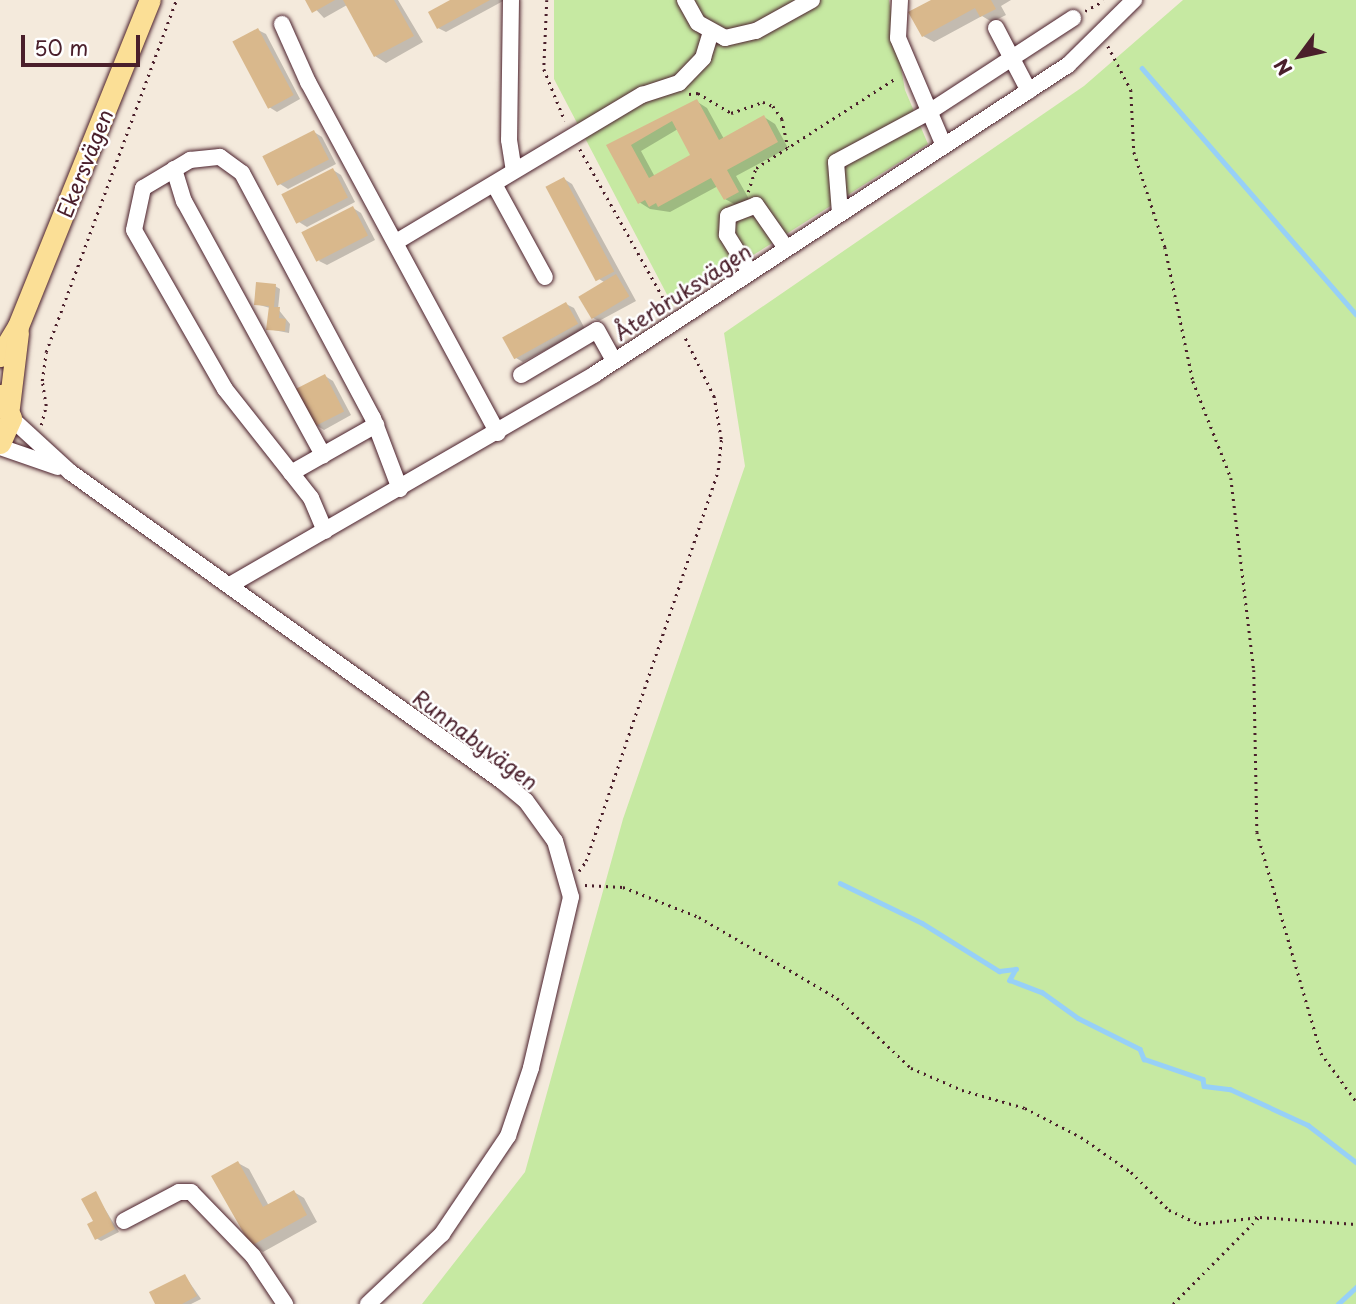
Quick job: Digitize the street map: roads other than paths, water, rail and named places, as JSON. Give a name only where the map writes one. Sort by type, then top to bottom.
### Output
[{"type":"main road","name":"Ekersvägen","points":[[0,356],[18,326],[150,0]]},
{"type":"main road","name":"Ekersvägen","points":[[0,445],[18,326]]},
{"type":"street","points":[[511,0],[509,140],[514,171]]},
{"type":"street","points":[[685,0],[698,23],[725,38],[757,31],[812,0]]},
{"type":"street","points":[[900,0],[898,38],[909,70],[944,146]]},
{"type":"street","name":"Återbruksvägen","points":[[230,585],[498,433],[676,321],[1068,65],[1134,0]]},
{"type":"street","points":[[840,213],[836,162],[929,112],[1073,18]]},
{"type":"street","points":[[282,24],[308,82],[498,433]]},
{"type":"street","points":[[996,28],[1029,91]]},
{"type":"street","points":[[396,242],[642,95],[679,83],[703,58],[711,32]]},
{"type":"street","points":[[325,531],[312,498],[225,389],[134,230],[143,188],[174,169],[211,155],[242,173],[376,425],[400,489]]},
{"type":"street","points":[[174,169],[184,201],[323,455]]},
{"type":"street","points":[[494,184],[545,277]]},
{"type":"street","points":[[750,272],[727,234],[728,216],[744,206],[761,209],[786,248]]},
{"type":"street","points":[[521,375],[597,330],[614,361]]},
{"type":"street","name":"Runnabyvägen","points":[[7,407],[34,441],[70,472],[526,801],[555,841],[569,885],[567,917],[531,1068],[508,1136],[442,1234],[368,1304]]},
{"type":"street","points":[[292,473],[376,425]]},
{"type":"street","name":"Runnabyvägen","points":[[0,445],[70,472]]},
{"type":"street","points":[[124,1221],[179,1192],[191,1192],[253,1255],[285,1304]]},
{"type":"waterway","points":[[1142,68],[1356,314]]},
{"type":"waterway","points":[[840,883],[922,923],[999,971],[1016,969],[1010,980],[1042,992],[1078,1018],[1140,1049],[1144,1059],[1203,1079],[1204,1086],[1230,1089],[1308,1125],[1356,1162]]},
{"type":"waterway","points":[[1338,1304],[1356,1287]]}]
